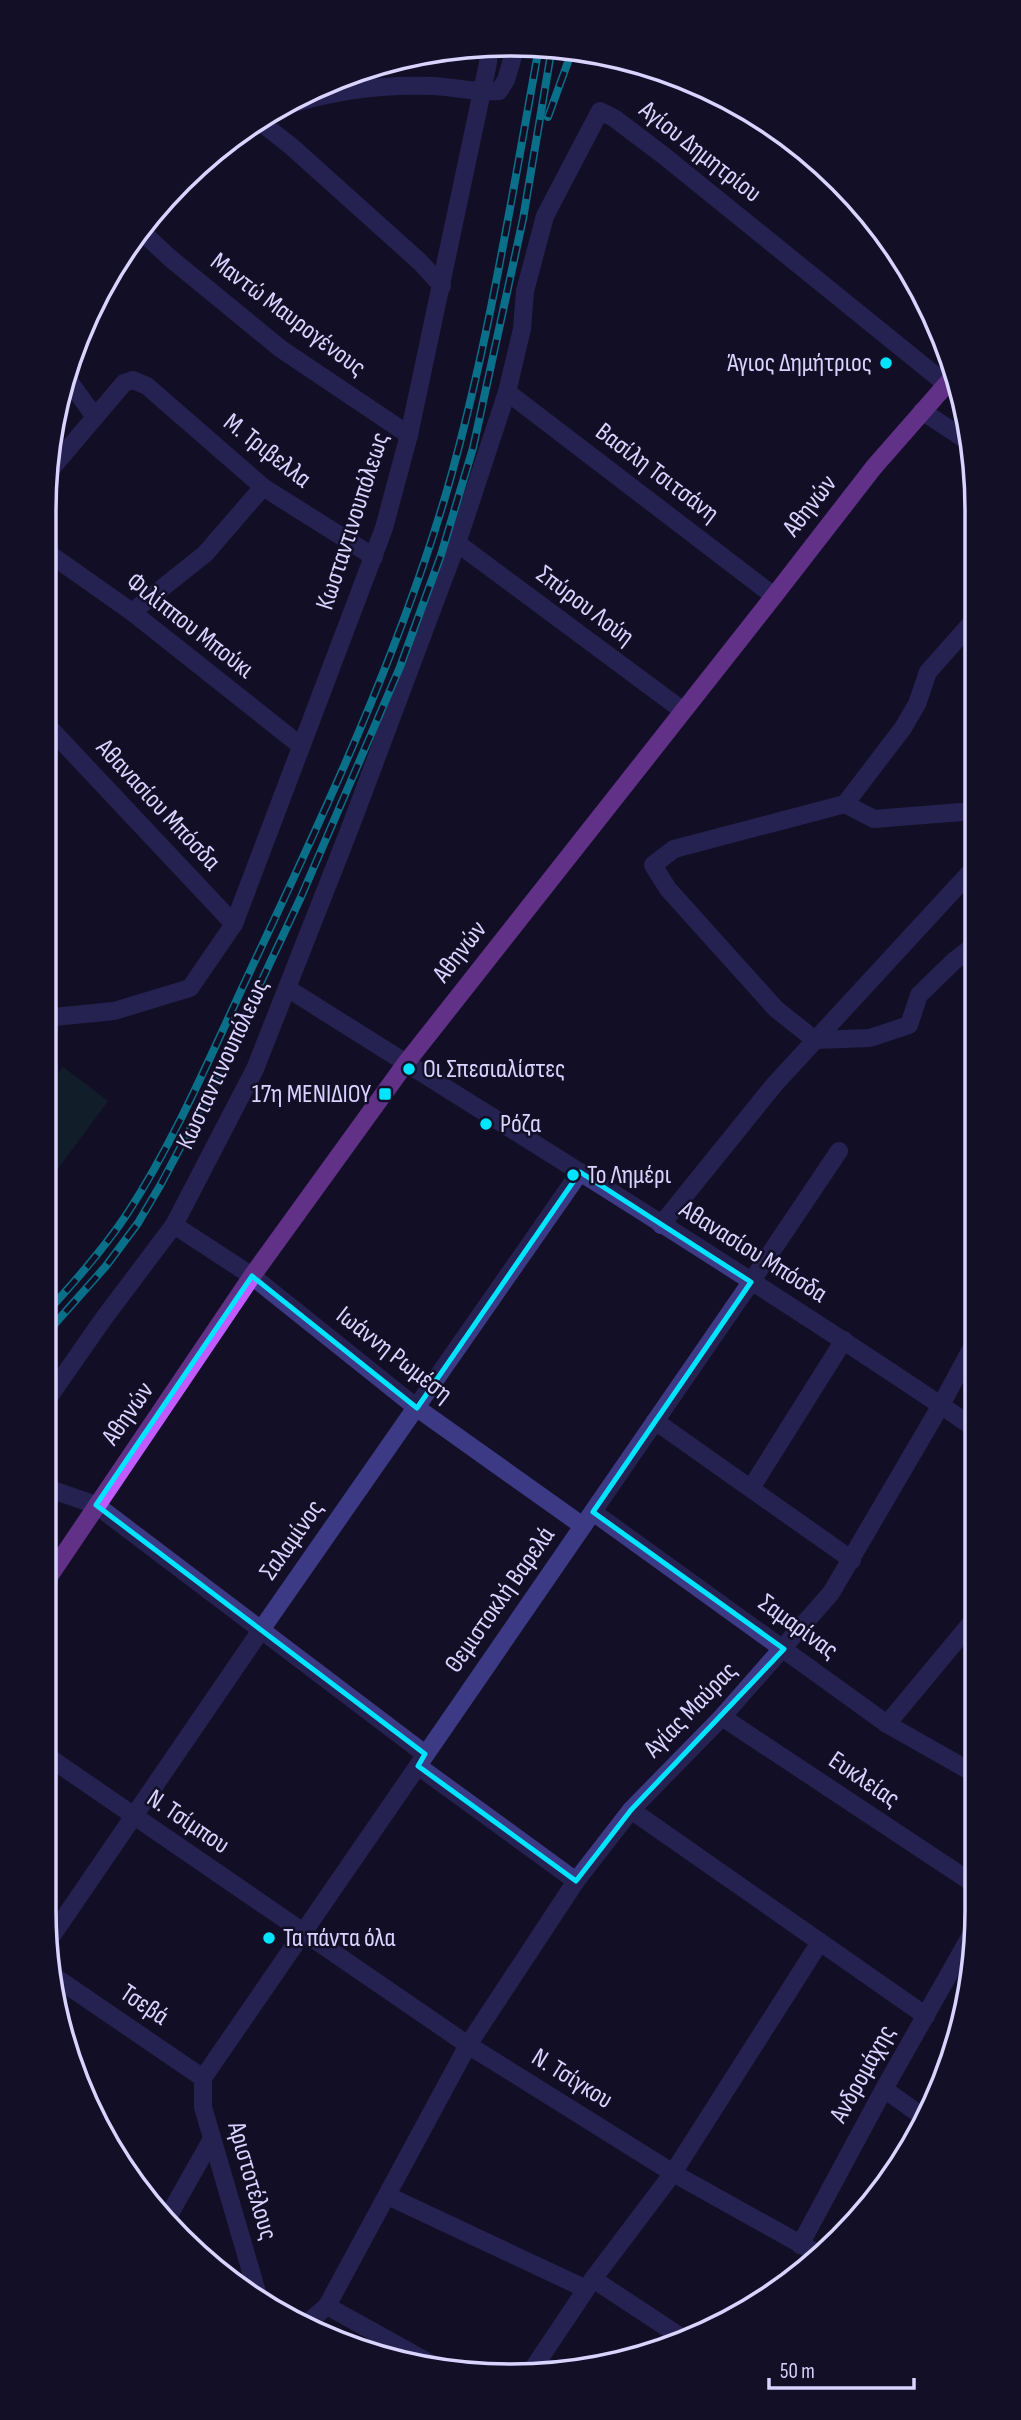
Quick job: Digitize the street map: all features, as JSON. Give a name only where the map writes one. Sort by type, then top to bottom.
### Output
[{"type":"main road","name":"Αθηνών","points":[[56,1566],[252,1276],[406,1063],[830,522],[947,383]]},
{"type":"street","points":[[329,95],[386,85],[499,91],[503,87],[513,56]]},
{"type":"street","name":"Κωσταντινουπόλεως","points":[[56,1017],[114,1011],[190,988],[234,924],[384,528],[409,435],[442,286],[488,57]]},
{"type":"street","name":"Αγίου Δημητρίου","points":[[522,329],[525,291],[545,216],[600,111],[614,117],[945,378]]},
{"type":"street","points":[[267,127],[400,244],[442,286]]},
{"type":"street","name":"Μαντώ Μαυρογένους","points":[[148,237],[281,349],[409,435]]},
{"type":"street","name":"Κωσταντινουπόλεως","points":[[56,1387],[174,1225],[256,1069],[457,543],[507,392],[522,329]]},
{"type":"street","name":"Μ. Τριβελλα","points":[[96,417],[124,383],[133,380],[147,386],[262,487],[374,557]]},
{"type":"street","points":[[59,460],[96,417],[73,386]]},
{"type":"street","name":"Βασίλη Τσιτσάνη","points":[[507,392],[774,596]]},
{"type":"street","points":[[922,411],[958,435]]},
{"type":"street","points":[[132,612],[205,554],[262,487]]},
{"type":"street","name":"Σπύρου Λούη","points":[[457,543],[682,710]]},
{"type":"street","name":"Φιλίππου Μπούκι","points":[[56,558],[132,612],[300,746]]},
{"type":"street","points":[[965,630],[928,672],[917,704],[903,728],[845,803],[674,849],[653,865],[668,889],[776,1009],[815,1040],[870,1038],[909,1025],[919,995],[965,953]]},
{"type":"street","name":"Αθανασίου Μπόσδα","points":[[56,735],[234,924]]},
{"type":"street","points":[[845,803],[874,820],[965,812]]},
{"type":"street","points":[[661,1225],[774,1085],[965,877]]},
{"type":"street","name":"Αθανασίου Μπόσδα","points":[[287,988],[844,1340],[965,1421]]},
{"type":"street","name":"Θεμιστοκλή Βαρελά","points":[[202,2078],[839,1151]]},
{"type":"street","name":"Σαλαμίνος","points":[[57,1929],[580,1172]]},
{"type":"street","name":"Ιωάννη Ρωμέση","points":[[174,1225],[252,1276],[417,1408],[588,1519]]},
{"type":"street","points":[[751,1488],[844,1340]]},
{"type":"street","name":"Αγίας Μαύρας","points":[[313,2319],[327,2306],[468,2045],[576,1881],[631,1810],[722,1717],[831,1593],[965,1360]]},
{"type":"street","points":[[655,1421],[852,1560]]},
{"type":"street","points":[[56,1491],[96,1505],[261,1630],[576,1881]]},
{"type":"street","name":"Σαμαρίνας","points":[[588,1519],[784,1649],[887,1724],[965,1768]]},
{"type":"street","points":[[887,1724],[965,1630]]},
{"type":"street","name":"Ευκλείας","points":[[722,1717],[965,1878]]},
{"type":"street","name":"N. Τσίμπου","points":[[56,1762],[303,1932]]},
{"type":"street","points":[[631,1810],[926,2016]]},
{"type":"street","name":"Ν. Τσίγκου","points":[[303,1932],[468,2045],[673,2173],[811,2250]]},
{"type":"street","points":[[537,2363],[590,2284],[673,2173],[820,1942]]},
{"type":"street","name":"Ανδρομάχης","points":[[800,2245],[963,1950]]},
{"type":"street","name":"Τσεβά","points":[[62,1982],[202,2078]]},
{"type":"street","name":"Αριστοτέλους","points":[[202,2078],[204,2107],[212,2139],[255,2285]]},
{"type":"street","points":[[884,2089],[917,2113]]},
{"type":"street","points":[[171,2211],[212,2139]]},
{"type":"street","points":[[388,2196],[590,2284],[674,2333]]},
{"type":"street","points":[[327,2306],[411,2353]]},
{"type":"highlighted area","points":[[580,1172],[751,1282],[593,1512],[784,1649],[631,1810],[576,1881],[418,1766],[425,1754],[96,1505],[252,1276],[417,1408]]},
{"type":"green space","points":[[63,1067],[108,1101],[56,1171],[56,1076]]},
{"type":"railway","points":[[56,1301],[118,1227],[162,1155],[194,1093],[306,851],[383,675],[427,555],[461,439],[498,272],[537,57]]},
{"type":"railway","points":[[56,1322],[106,1266],[138,1223],[206,1099],[301,897],[400,667],[441,555],[473,448],[523,219],[550,58]]},
{"type":"railway","points":[[548,117],[569,60]]},
{"type":"place","name":"Άγιος Δημήτριος","points":[[886,363]]},
{"type":"place","name":"Οι Σπεσιαλίστες","points":[[409,1069]]},
{"type":"place","name":"17η ΜΕΝΙΔΙΟΥ","points":[[385,1094]]},
{"type":"place","name":"Ρόζα","points":[[486,1124]]},
{"type":"place","name":"Το Λημέρι","points":[[573,1175]]},
{"type":"place","name":"Τα πάντα όλα","points":[[269,1938]]}]
